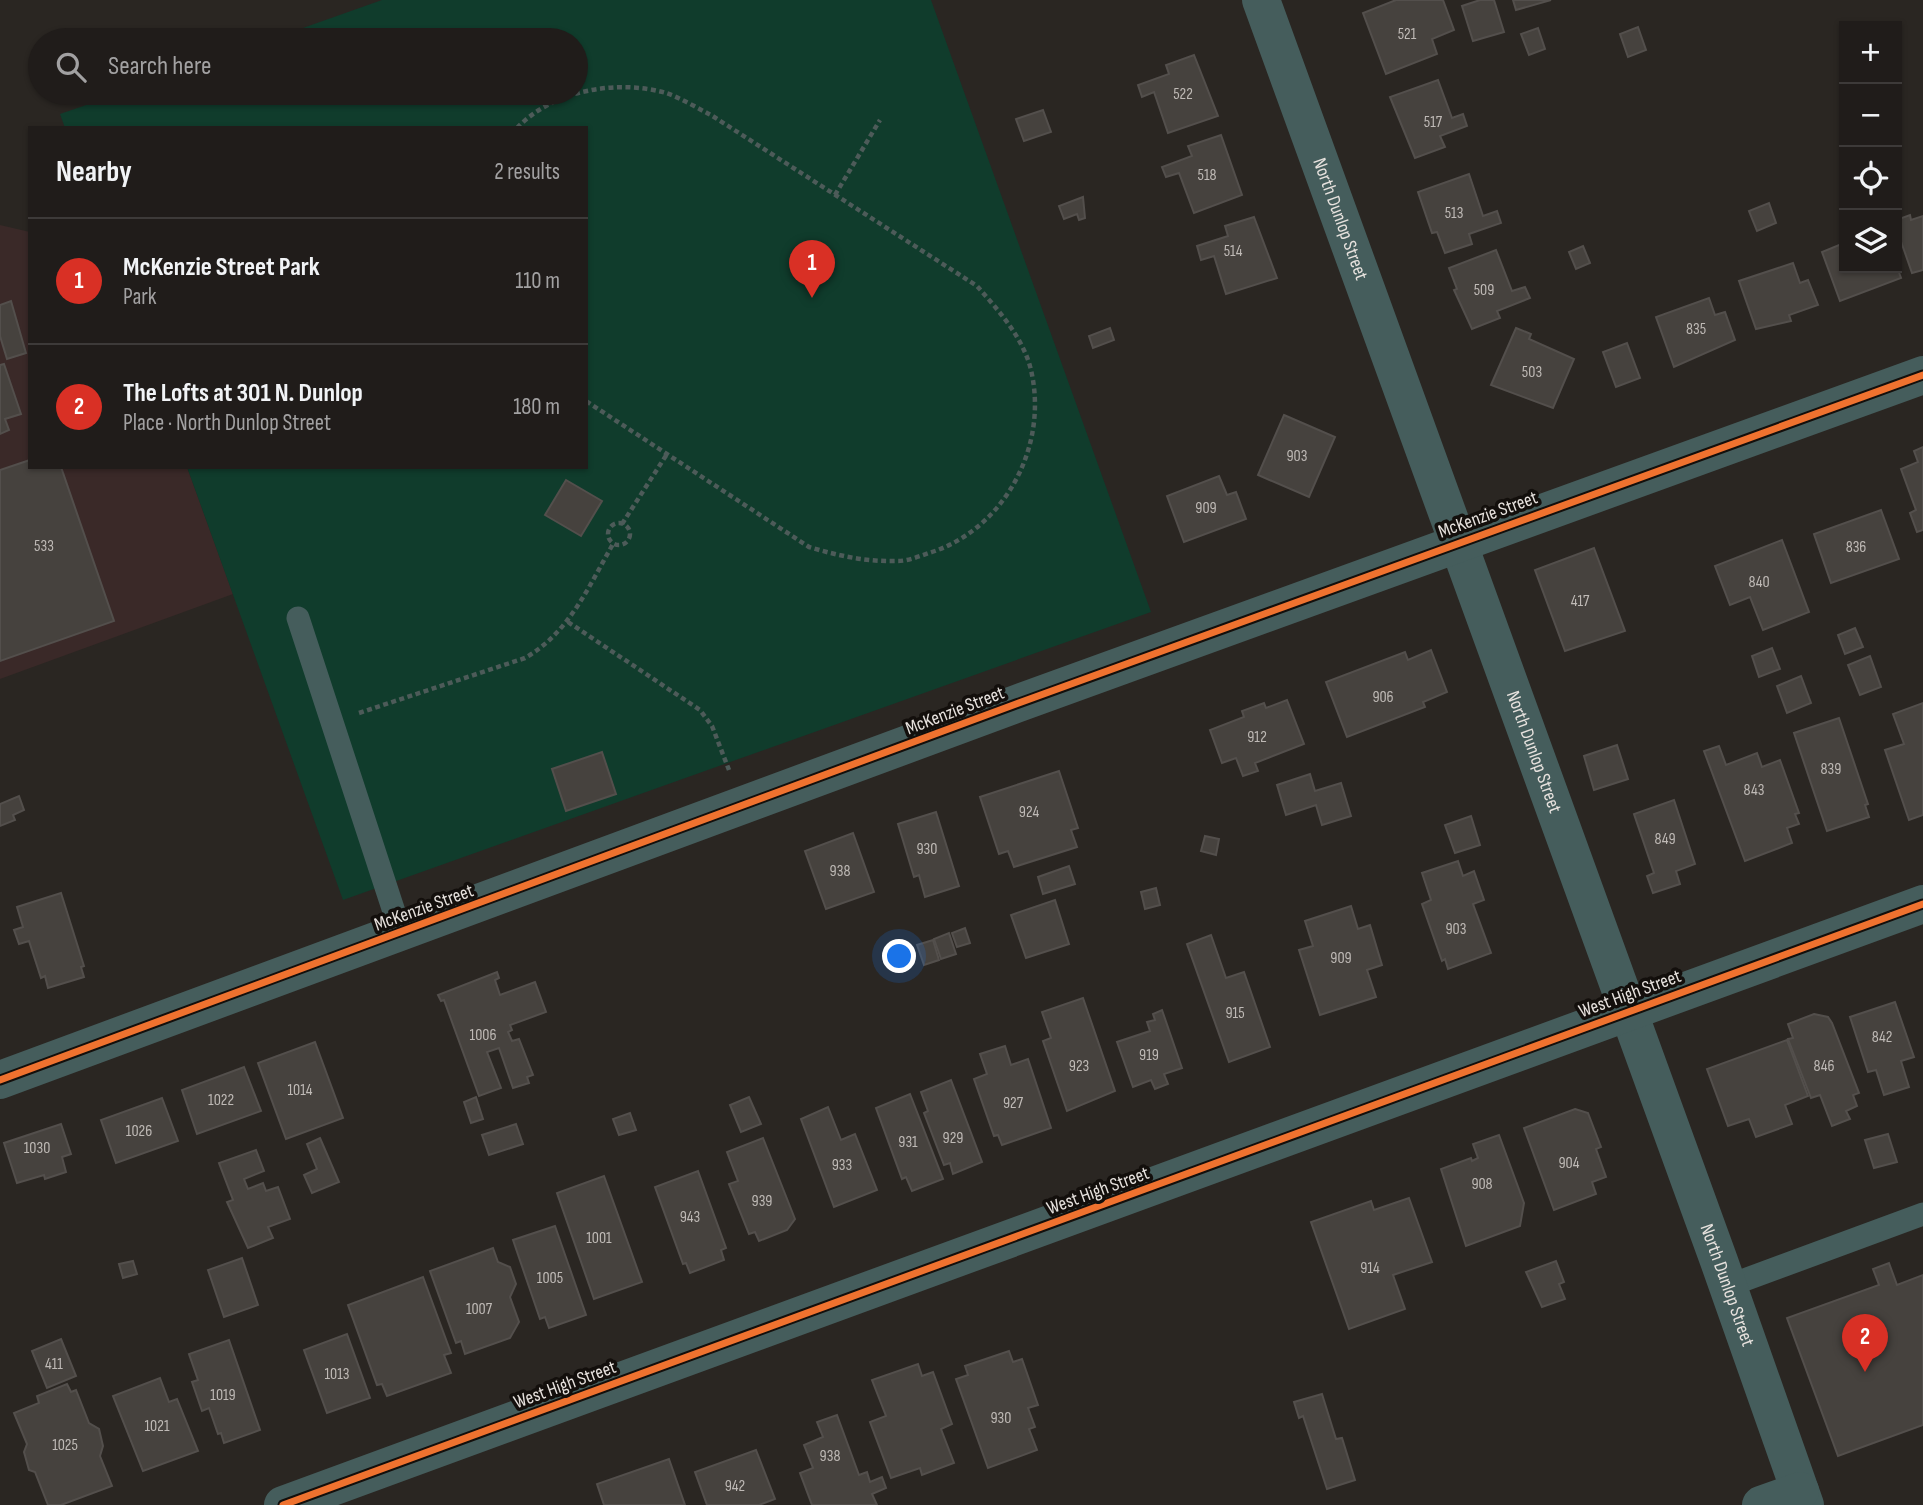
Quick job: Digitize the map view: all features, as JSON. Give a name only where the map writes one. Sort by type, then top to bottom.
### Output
[{"type":"street","name":"North Dunlop Street","points":[[1261,0],[1728,1286],[1802,1498]]},
{"type":"street","name":"McKenzie Street","points":[[0,1080],[1459,542],[1923,375]]},
{"type":"street","name":"West High Street","points":[[283,1505],[1923,904]]},
{"type":"street","points":[[1761,1505],[1802,1498]]},
{"type":"lane","points":[[298,618],[401,933]]},
{"type":"lane","points":[[1728,1286],[1923,1214]]},
{"type":"path","points":[[588,92],[618,86],[667,93],[711,115],[977,286],[1009,322],[1031,370],[1035,421],[1022,472],[993,514],[951,546],[901,561],[849,559],[809,547],[588,402]]},
{"type":"path","points":[[519,126],[526,118],[551,105]]},
{"type":"path","points":[[835,195],[880,120]]},
{"type":"path","points":[[622,524],[628,528],[629,539],[621,545],[614,544],[608,539],[609,528],[622,524],[667,454]]},
{"type":"path","points":[[332,722],[524,658],[544,647],[568,622],[614,544]]},
{"type":"path","points":[[568,622],[700,710],[712,726],[743,807]]},
{"type":"shaded area","points":[[0,225],[28,232],[28,469],[188,469],[233,594],[0,679]]},
{"type":"green space","points":[[382,0],[931,0],[1151,612],[343,900],[188,469],[588,469],[588,126],[64,126],[60,114],[86,105],[588,105],[588,28],[303,28]]},
{"type":"building","points":[[1396,0],[1443,0],[1454,30],[1432,39],[1437,54],[1386,74],[1363,13]]},
{"type":"building","points":[[1480,0],[1494,0],[1504,32],[1473,41],[1462,6]]},
{"type":"building","points":[[1513,0],[1551,0],[1516,10]]},
{"type":"building","points":[[1638,27],[1646,50],[1628,57],[1620,34]]},
{"type":"building","points":[[1538,28],[1545,49],[1529,55],[1521,34]]},
{"type":"building","points":[[1194,55],[1218,116],[1168,133],[1154,92],[1142,97],[1138,85],[1169,74],[1166,65]]},
{"type":"building","points":[[1438,80],[1452,118],[1463,114],[1467,126],[1440,136],[1445,147],[1415,158],[1390,97]]},
{"type":"building","points":[[1043,110],[1051,132],[1024,141],[1016,119]]},
{"type":"building","points":[[1221,135],[1242,195],[1194,213],[1179,173],[1166,177],[1162,167],[1192,156],[1188,146]]},
{"type":"building","points":[[1469,174],[1483,216],[1497,211],[1501,223],[1469,234],[1472,244],[1445,253],[1437,232],[1432,233],[1418,192]]},
{"type":"building","points":[[1083,197],[1085,218],[1079,220],[1077,214],[1064,219],[1059,206]]},
{"type":"building","points":[[1769,203],[1776,223],[1757,231],[1749,211]]},
{"type":"building","points":[[1910,215],[1911,220],[1923,216],[1923,270],[1912,273],[1902,244],[1902,218]]},
{"type":"building","points":[[1254,217],[1277,278],[1226,294],[1214,256],[1201,260],[1197,246],[1228,236],[1225,226]]},
{"type":"building","points":[[1839,245],[1839,273],[1899,273],[1901,278],[1840,301],[1822,252]]},
{"type":"building","points":[[1583,246],[1590,263],[1576,269],[1569,252]]},
{"type":"building","points":[[1496,250],[1512,291],[1525,287],[1530,298],[1497,311],[1500,318],[1472,329],[1454,290],[1457,289],[1449,268]]},
{"type":"building","points":[[1793,263],[1800,283],[1808,280],[1818,305],[1789,315],[1791,321],[1756,329],[1739,281]]},
{"type":"building","points":[[1709,298],[1715,315],[1725,312],[1735,340],[1674,367],[1656,317]]},
{"type":"building","points":[[11,301],[26,353],[7,359],[0,336],[0,305]]},
{"type":"building","points":[[1110,328],[1114,340],[1093,348],[1089,336]]},
{"type":"building","points":[[1516,328],[1531,334],[1529,339],[1574,359],[1553,408],[1491,385]]},
{"type":"building","points":[[1627,343],[1640,378],[1616,387],[1603,352]]},
{"type":"building","points":[[4,364],[21,414],[5,419],[9,430],[0,434],[0,365]]},
{"type":"building","points":[[1284,415],[1335,437],[1309,497],[1258,475]]},
{"type":"building","points":[[1923,447],[1923,530],[1917,532],[1910,513],[1916,510],[1901,469],[1918,462],[1914,451]]},
{"type":"building","points":[[28,461],[28,469],[62,469],[114,621],[0,661],[0,470]]},
{"type":"building","points":[[1219,476],[1227,495],[1236,492],[1246,519],[1184,542],[1167,496]]},
{"type":"building","points":[[566,480],[602,501],[581,536],[545,515]]},
{"type":"building","points":[[1881,510],[1899,559],[1831,583],[1814,534]]},
{"type":"building","points":[[1782,540],[1809,612],[1763,630],[1750,597],[1730,605],[1715,566]]},
{"type":"building","points":[[1594,548],[1625,631],[1565,651],[1535,570]]},
{"type":"building","points":[[1855,628],[1863,647],[1845,654],[1838,635]]},
{"type":"building","points":[[1772,648],[1780,669],[1759,677],[1752,656]]},
{"type":"building","points":[[1431,650],[1447,692],[1423,702],[1425,707],[1347,737],[1326,682],[1405,652],[1408,660]]},
{"type":"building","points":[[1870,656],[1881,687],[1860,695],[1848,665]]},
{"type":"building","points":[[1801,676],[1811,703],[1787,713],[1777,686]]},
{"type":"building","points":[[1287,700],[1304,744],[1255,763],[1258,771],[1243,776],[1236,758],[1222,763],[1210,730],[1244,717],[1242,711],[1264,703],[1266,708]]},
{"type":"building","points":[[1923,703],[1923,815],[1909,820],[1885,750],[1904,744],[1893,714]]},
{"type":"building","points":[[1839,718],[1868,804],[1865,805],[1869,817],[1827,831],[1794,733]]},
{"type":"building","points":[[1617,745],[1628,779],[1594,790],[1584,756]]},
{"type":"building","points":[[1719,746],[1726,765],[1757,753],[1762,767],[1780,760],[1799,813],[1795,814],[1799,824],[1787,828],[1792,843],[1745,861],[1704,751]]},
{"type":"building","points":[[602,752],[616,794],[566,811],[552,769]]},
{"type":"building","points":[[1059,771],[1078,828],[1071,830],[1077,847],[1014,867],[1008,851],[999,854],[980,797]]},
{"type":"building","points":[[1310,774],[1315,791],[1341,783],[1351,816],[1322,825],[1316,805],[1286,815],[1277,785]]},
{"type":"building","points":[[19,796],[24,810],[13,815],[15,820],[0,826],[0,804]]},
{"type":"building","points":[[1674,800],[1695,864],[1676,871],[1680,884],[1653,893],[1647,876],[1654,873],[1634,814]]},
{"type":"building","points":[[936,812],[959,886],[925,897],[919,875],[914,877],[898,824]]},
{"type":"building","points":[[1471,816],[1480,845],[1455,853],[1445,825]]},
{"type":"building","points":[[853,833],[874,892],[826,909],[805,851]]},
{"type":"building","points":[[1205,836],[1219,839],[1216,855],[1201,851]]},
{"type":"building","points":[[1458,861],[1463,876],[1474,871],[1484,900],[1473,904],[1491,953],[1448,969],[1445,959],[1442,961],[1422,904],[1431,900],[1422,873]]},
{"type":"building","points":[[1069,866],[1075,884],[1043,894],[1038,877]]},
{"type":"building","points":[[1156,888],[1160,905],[1145,909],[1141,892]]},
{"type":"building","points":[[61,893],[84,966],[81,967],[84,977],[48,988],[45,976],[41,978],[29,941],[19,944],[14,930],[23,927],[17,907]]},
{"type":"building","points":[[1055,900],[1069,944],[1026,958],[1011,915]]},
{"type":"building","points":[[1351,906],[1358,929],[1370,925],[1382,965],[1367,970],[1376,997],[1320,1015],[1299,950],[1313,946],[1305,921]]},
{"type":"building","points":[[965,928],[970,943],[957,947],[952,933]]},
{"type":"building","points":[[949,933],[956,954],[941,959],[934,939]]},
{"type":"building","points":[[1211,935],[1226,978],[1244,972],[1270,1047],[1229,1062],[1187,944]]},
{"type":"building","points":[[933,940],[939,960],[924,965],[917,945]]},
{"type":"building","points":[[497,972],[499,978],[495,980],[500,995],[535,982],[546,1012],[510,1025],[512,1030],[508,1032],[512,1041],[519,1039],[533,1075],[527,1077],[529,1083],[513,1088],[499,1048],[487,1052],[501,1088],[479,1096],[444,1000],[441,1001],[438,995]]},
{"type":"building","points":[[1083,998],[1115,1091],[1067,1111],[1043,1041],[1051,1038],[1042,1012]]},
{"type":"building","points":[[1895,1002],[1914,1057],[1901,1061],[1909,1087],[1884,1095],[1876,1070],[1868,1072],[1850,1017]]},
{"type":"building","points":[[1162,1010],[1182,1068],[1164,1074],[1168,1084],[1155,1089],[1151,1080],[1133,1087],[1117,1042],[1150,1031],[1147,1022],[1155,1020],[1153,1014]]},
{"type":"building","points":[[1814,1014],[1828,1017],[1832,1023],[1859,1093],[1853,1095],[1857,1106],[1846,1111],[1850,1119],[1832,1126],[1820,1095],[1811,1098],[1788,1039],[1793,1038],[1788,1024]]},
{"type":"building","points":[[1787,1040],[1808,1096],[1785,1105],[1792,1124],[1756,1137],[1749,1119],[1728,1126],[1707,1069]]},
{"type":"building","points":[[315,1042],[343,1118],[286,1139],[258,1063]]},
{"type":"building","points":[[1005,1046],[1011,1065],[1028,1059],[1051,1128],[1002,1145],[998,1135],[994,1136],[974,1079],[987,1074],[980,1054]]},
{"type":"building","points":[[244,1067],[261,1111],[197,1134],[182,1090]]},
{"type":"building","points":[[951,1080],[982,1162],[953,1174],[950,1163],[944,1165],[924,1113],[928,1111],[921,1092]]},
{"type":"building","points":[[910,1094],[943,1179],[912,1191],[906,1177],[902,1179],[876,1108]]},
{"type":"building","points":[[476,1097],[483,1119],[471,1123],[464,1102]]},
{"type":"building","points":[[749,1097],[761,1124],[741,1132],[730,1105]]},
{"type":"building","points":[[162,1098],[178,1141],[116,1163],[101,1120]]},
{"type":"building","points":[[828,1107],[841,1140],[855,1134],[877,1190],[834,1207],[801,1119]]},
{"type":"building","points":[[1575,1109],[1588,1113],[1601,1147],[1596,1149],[1606,1177],[1592,1182],[1596,1194],[1554,1210],[1524,1128]]},
{"type":"building","points":[[630,1113],[636,1130],[619,1135],[613,1119]]},
{"type":"building","points":[[61,1124],[71,1154],[62,1157],[66,1172],[45,1179],[44,1175],[17,1183],[4,1143]]},
{"type":"building","points":[[516,1124],[523,1144],[489,1155],[482,1135]]},
{"type":"building","points":[[1888,1134],[1897,1162],[1874,1168],[1865,1140]]},
{"type":"building","points":[[1499,1135],[1524,1203],[1520,1226],[1466,1246],[1441,1169],[1478,1158],[1473,1144]]},
{"type":"building","points":[[320,1138],[339,1182],[312,1193],[304,1175],[317,1169],[307,1144]]},
{"type":"building","points":[[763,1138],[795,1219],[787,1230],[759,1241],[755,1232],[749,1234],[729,1184],[738,1181],[727,1152]]},
{"type":"building","points":[[256,1150],[264,1171],[244,1179],[248,1189],[263,1183],[266,1191],[278,1187],[290,1219],[268,1227],[273,1238],[248,1248],[227,1202],[233,1200],[219,1163]]},
{"type":"building","points":[[698,1171],[726,1248],[721,1250],[724,1260],[690,1273],[686,1263],[683,1264],[655,1187]]},
{"type":"building","points":[[604,1176],[642,1282],[594,1299],[557,1193]]},
{"type":"building","points":[[1409,1198],[1432,1262],[1393,1275],[1405,1309],[1349,1329],[1311,1222],[1371,1201],[1374,1210]]},
{"type":"building","points":[[555,1226],[586,1315],[549,1328],[545,1317],[540,1319],[513,1240]]},
{"type":"building","points":[[493,1248],[498,1262],[510,1267],[516,1284],[510,1297],[519,1322],[510,1338],[465,1354],[461,1341],[456,1343],[430,1271]]},
{"type":"building","points":[[242,1258],[258,1305],[224,1317],[208,1270]]},
{"type":"building","points":[[133,1261],[137,1274],[123,1278],[119,1264]]},
{"type":"building","points":[[1556,1261],[1564,1282],[1559,1284],[1565,1299],[1542,1307],[1526,1272]]},
{"type":"building","points":[[1889,1263],[1897,1285],[1923,1275],[1923,1425],[1838,1456],[1787,1318],[1879,1285],[1873,1269]]},
{"type":"building","points":[[423,1277],[451,1353],[444,1355],[451,1373],[387,1396],[382,1384],[377,1385],[348,1305]]},
{"type":"building","points":[[347,1334],[370,1398],[327,1413],[304,1350]]},
{"type":"building","points":[[61,1339],[76,1376],[47,1388],[32,1351]]},
{"type":"building","points":[[229,1340],[260,1430],[224,1443],[209,1408],[202,1411],[192,1382],[198,1380],[189,1354]]},
{"type":"building","points":[[1009,1351],[1013,1362],[1022,1359],[1038,1405],[1028,1408],[1035,1427],[1029,1429],[1037,1450],[988,1468],[956,1379],[968,1375],[965,1366]]},
{"type":"building","points":[[918,1364],[922,1376],[933,1372],[952,1424],[941,1429],[954,1463],[922,1475],[920,1468],[891,1478],[870,1422],[886,1416],[872,1380]]},
{"type":"building","points":[[160,1378],[169,1402],[177,1399],[198,1451],[143,1471],[113,1396]]},
{"type":"building","points":[[67,1384],[71,1392],[76,1390],[89,1423],[99,1429],[103,1446],[100,1456],[112,1486],[61,1505],[48,1505],[35,1472],[29,1470],[24,1452],[27,1444],[14,1413],[39,1403],[37,1396]]},
{"type":"building","points":[[1322,1394],[1336,1439],[1342,1438],[1355,1480],[1327,1489],[1303,1416],[1299,1418],[1294,1402]]},
{"type":"building","points":[[837,1415],[859,1475],[867,1472],[870,1482],[882,1477],[886,1488],[872,1494],[877,1505],[812,1505],[800,1473],[813,1468],[804,1445],[823,1437],[817,1422]]},
{"type":"building","points":[[756,1450],[775,1499],[759,1505],[707,1505],[695,1472]]},
{"type":"building","points":[[669,1459],[685,1505],[604,1505],[597,1484]]},
{"type":"cycle path","points":[[0,1080],[1016,704],[1923,375]]},
{"type":"cycle path","points":[[283,1505],[1923,904]]},
{"type":"place","name":"McKenzie Street Park","points":[[812,298]]},
{"type":"place","name":"The Lofts at 301 N. Dunlop","points":[[1865,1372]]}]
